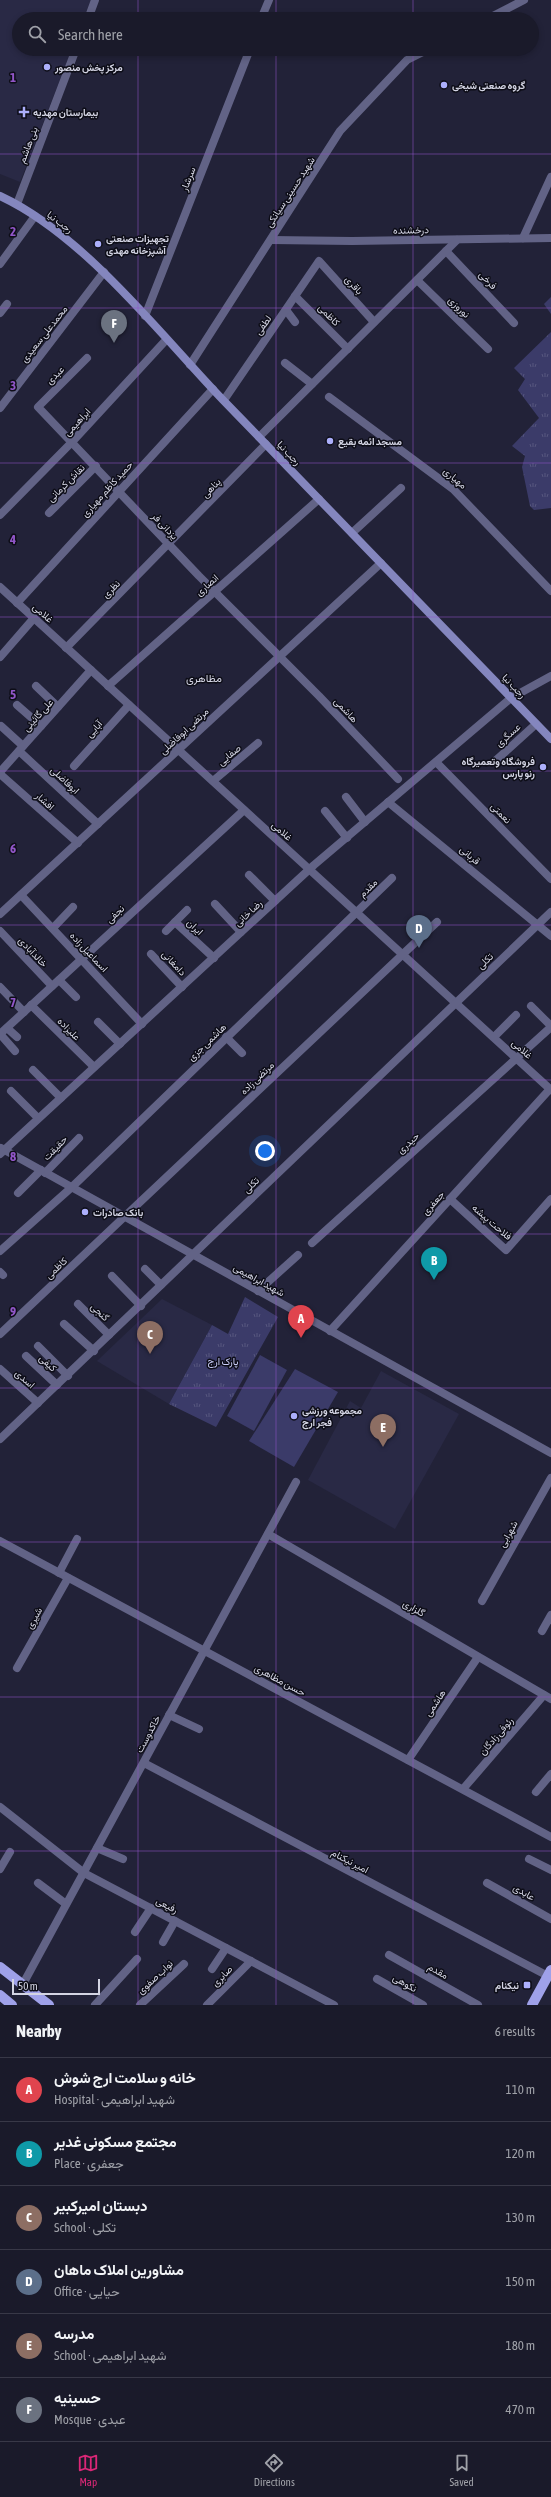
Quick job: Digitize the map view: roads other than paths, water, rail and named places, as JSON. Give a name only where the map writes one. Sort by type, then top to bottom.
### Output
[{"type":"main road","name":"رجب نیا","points":[[0,196],[17,204],[55,230],[104,272],[166,340],[551,739]]},
{"type":"main road","points":[[0,1967],[49,2005]]},
{"type":"main road","points":[[532,2005],[549,1973]]},
{"type":"main road","points":[[0,1995],[12,2005]]},
{"type":"street","points":[[91,12],[95,0]]},
{"type":"street","points":[[264,12],[269,0]]},
{"type":"street","points":[[501,12],[524,0]]},
{"type":"street","name":"بنی هاشم","points":[[17,204],[73,56]]},
{"type":"street","name":"سرشار","points":[[145,316],[247,56]]},
{"type":"street","name":"شهید حسینی سیانکی","points":[[190,365],[340,131],[407,60],[415,56]]},
{"type":"street","points":[[523,238],[551,177]]},
{"type":"street","points":[[0,264],[35,216]]},
{"type":"street","name":"درخشنده","points":[[271,240],[352,242],[551,238]]},
{"type":"street","points":[[259,437],[457,240]]},
{"type":"street","name":"فرخی","points":[[446,251],[514,323]]},
{"type":"street","name":"لطفی","points":[[224,400],[319,261]]},
{"type":"street","name":"باقری","points":[[319,261],[374,322]]},
{"type":"street","name":"محمدعلی سعیدی","points":[[0,408],[104,272]]},
{"type":"street","name":"نوروزی","points":[[416,280],[488,348]]},
{"type":"street","name":"کاظمی","points":[[295,296],[348,349]]},
{"type":"street","points":[[0,313],[7,304]]},
{"type":"street","points":[[286,310],[295,322]]},
{"type":"street","name":"ابراهیمی","points":[[0,515],[72,442],[166,340]]},
{"type":"street","name":"عبدی","points":[[38,406],[87,358]]},
{"type":"street","points":[[285,363],[312,384]]},
{"type":"street","name":"حمید کاظم مهیاری","points":[[17,603],[213,389]]},
{"type":"street","name":"مهیاری","points":[[329,397],[453,489],[551,591]]},
{"type":"street","name":"یزدانی فر","points":[[38,406],[214,592],[279,657]]},
{"type":"street","name":"پناهی","points":[[169,545],[266,444]]},
{"type":"street","name":"نقاش کرمانی","points":[[50,513],[96,466]]},
{"type":"street","points":[[352,533],[401,488]]},
{"type":"street","name":"انصاری","points":[[108,686],[319,499]]},
{"type":"street","name":"نظری","points":[[66,648],[169,545]]},
{"type":"street","name":"مرتضی ابوفاضلی","points":[[0,914],[381,563]]},
{"type":"street","name":"غلامی","points":[[0,587],[456,1003],[550,1086]]},
{"type":"street","points":[[0,657],[34,618]]},
{"type":"street","name":"هاشمی","points":[[279,657],[398,779]]},
{"type":"street","name":"علی گائینی","points":[[0,773],[91,670]]},
{"type":"street","name":"رضا خانی","points":[[1,1150],[94,1068],[309,869],[511,698],[551,676]]},
{"type":"street","points":[[36,686],[58,707]]},
{"type":"street","points":[[17,704],[41,726]]},
{"type":"street","name":"آبایی","points":[[74,766],[129,705]]},
{"type":"street","name":"عسگری","points":[[494,762],[536,724]]},
{"type":"street","name":"ابوفاضلی","points":[[1,726],[21,748],[98,824]]},
{"type":"street","name":"صفایی","points":[[213,781],[258,743]]},
{"type":"street","name":"نعمتی","points":[[436,762],[551,879]]},
{"type":"street","name":"افشار","points":[[0,773],[78,843]]},
{"type":"street","points":[[346,797],[366,822]]},
{"type":"street","name":"قربانی","points":[[388,802],[551,936]]},
{"type":"street","name":"نجفی","points":[[2,1030],[24,1012],[244,810]]},
{"type":"street","points":[[325,811],[347,838]]},
{"type":"street","points":[[249,875],[275,901]]},
{"type":"street","name":"مقدم","points":[[357,912],[392,878]]},
{"type":"street","name":"اسماعیل زاده","points":[[21,895],[142,1024]]},
{"type":"street","points":[[215,904],[241,932]]},
{"type":"street","points":[[52,928],[73,907]]},
{"type":"street","name":"ایران","points":[[187,910],[175,922],[214,958]]},
{"type":"street","name":"هاشمی جزی","points":[[0,1251],[72,1187],[357,912]]},
{"type":"street","name":"تکلی","points":[[0,1439],[68,1376],[551,912]]},
{"type":"street","points":[[166,931],[175,922]]},
{"type":"street","name":"مرتضی زاده","points":[[125,1217],[393,961],[403,954],[437,922]]},
{"type":"street","name":"خالدآبادی","points":[[0,931],[52,986]]},
{"type":"street","name":"دامغانی","points":[[151,954],[182,987]]},
{"type":"street","points":[[59,980],[76,997]]},
{"type":"street","points":[[0,987],[24,1012]]},
{"type":"street","name":"علیزاده","points":[[31,1005],[94,1068]]},
{"type":"street","points":[[531,1006],[551,1027]]},
{"type":"street","points":[[494,1037],[516,1015]]},
{"type":"street","points":[[98,1022],[120,1044]]},
{"type":"street","name":"حیدری","points":[[312,1242],[518,1059],[551,1027]]},
{"type":"street","points":[[2,1030],[17,1037]]},
{"type":"street","points":[[2,1030],[15,1051]]},
{"type":"street","points":[[226,1037],[242,1053]]},
{"type":"street","points":[[33,1070],[60,1098]]},
{"type":"street","name":"جعفری","points":[[330,1331],[550,1086]]},
{"type":"street","points":[[11,1091],[38,1118]]},
{"type":"street","name":"حقیقت","points":[[43,1171],[79,1138]]},
{"type":"street","name":"شهید ابراهیمی","points":[[1,1150],[43,1171],[551,1453]]},
{"type":"street","points":[[18,1193],[43,1171]]},
{"type":"street","name":"فلاحت پیشه","points":[[450,1199],[506,1250],[551,1199]]},
{"type":"street","name":"کاظمی","points":[[0,1334],[125,1217]]},
{"type":"street","points":[[258,1291],[298,1255]]},
{"type":"street","points":[[145,1269],[161,1285]]},
{"type":"street","points":[[112,1276],[141,1306]]},
{"type":"street","name":"گنجی","points":[[78,1304],[109,1335]]},
{"type":"street","points":[[64,1324],[94,1351]]},
{"type":"street","points":[[38,1346],[68,1376]]},
{"type":"street","name":"کیفی","points":[[26,1356],[57,1385]]},
{"type":"street","name":"اسدی","points":[[0,1369],[38,1403]]},
{"type":"street","name":"شهرابی","points":[[482,1601],[551,1478]]},
{"type":"street","name":"خاکدوست","points":[[23,1984],[296,1482]]},
{"type":"street","name":"گلزاری","points":[[268,1534],[548,1697]]},
{"type":"street","points":[[59,1573],[77,1539]]},
{"type":"street","name":"حسن مظاهری","points":[[0,1541],[551,1837]]},
{"type":"street","name":"شیری","points":[[17,1668],[68,1578]]},
{"type":"street","points":[[542,1631],[551,1615]]},
{"type":"street","name":"هاشمی","points":[[408,1760],[478,1657]]},
{"type":"street","name":"رئوفی زادگان","points":[[463,1789],[548,1697]]},
{"type":"street","points":[[169,1715],[199,1729]]},
{"type":"street","name":"امیر نیکنام","points":[[144,1763],[549,1973]]},
{"type":"street","points":[[536,1792],[551,1774]]},
{"type":"street","name":"رفیعی","points":[[0,1807],[84,1873],[334,2005]]},
{"type":"street","points":[[97,1848],[123,1859]]},
{"type":"street","points":[[0,1869],[10,1852]]},
{"type":"street","points":[[528,1858],[551,1870]]},
{"type":"street","points":[[38,1883],[66,1904]]},
{"type":"street","name":"عابدی","points":[[487,1883],[551,1919]]},
{"type":"street","points":[[135,1932],[151,1908]]},
{"type":"street","points":[[163,1942],[176,1921]]},
{"type":"street","points":[[212,1969],[226,1948]]},
{"type":"street","name":"مقدم","points":[[389,1955],[478,2005]]},
{"type":"street","points":[[95,2005],[137,1959]]},
{"type":"street","name":"صابری","points":[[207,2005],[251,1961]]},
{"type":"street","name":"نواب صفوی","points":[[140,2005],[184,1964]]},
{"type":"street","name":"نکوهی","points":[[377,1979],[423,2005]]},
{"type":"place","name":"مركز پخش منصور","points":[[47,67]]},
{"type":"place","name":"گروه صنعتی شیخی","points":[[444,85]]},
{"type":"place","name":"بیمارستان مهدیه","points":[[24,112]]},
{"type":"place","name":"تجهیزات صنعتی آشپزخانه مهدی","points":[[98,244]]},
{"type":"place","name":"حسینیه","points":[[114,343]]},
{"type":"place","name":"مسجد ائمه بقیع","points":[[330,441]]},
{"type":"place","name":"فروشگاه وتعمیرگاه رنو پارس","points":[[543,767]]},
{"type":"place","name":"مشاورین املاک ماهان","points":[[419,948]]},
{"type":"place","name":"بانک صادرات","points":[[85,1212]]},
{"type":"place","name":"مجتمع مسکونی غدیر","points":[[434,1280]]},
{"type":"place","name":"خانه و سلامت ارج شوش","points":[[301,1338]]},
{"type":"place","name":"دبستان امیرکبیر","points":[[150,1354]]},
{"type":"place","name":"مجموعه ورزشی فجر ارج","points":[[294,1416]]},
{"type":"place","name":"مدرسه","points":[[383,1447]]},
{"type":"place","name":"نیکنام","points":[[527,1985]]},
{"type":"district","name":"مظاهری","points":[[204,678]]},
{"type":"park label","name":"پارک ارج","points":[[223,1361]]}]
